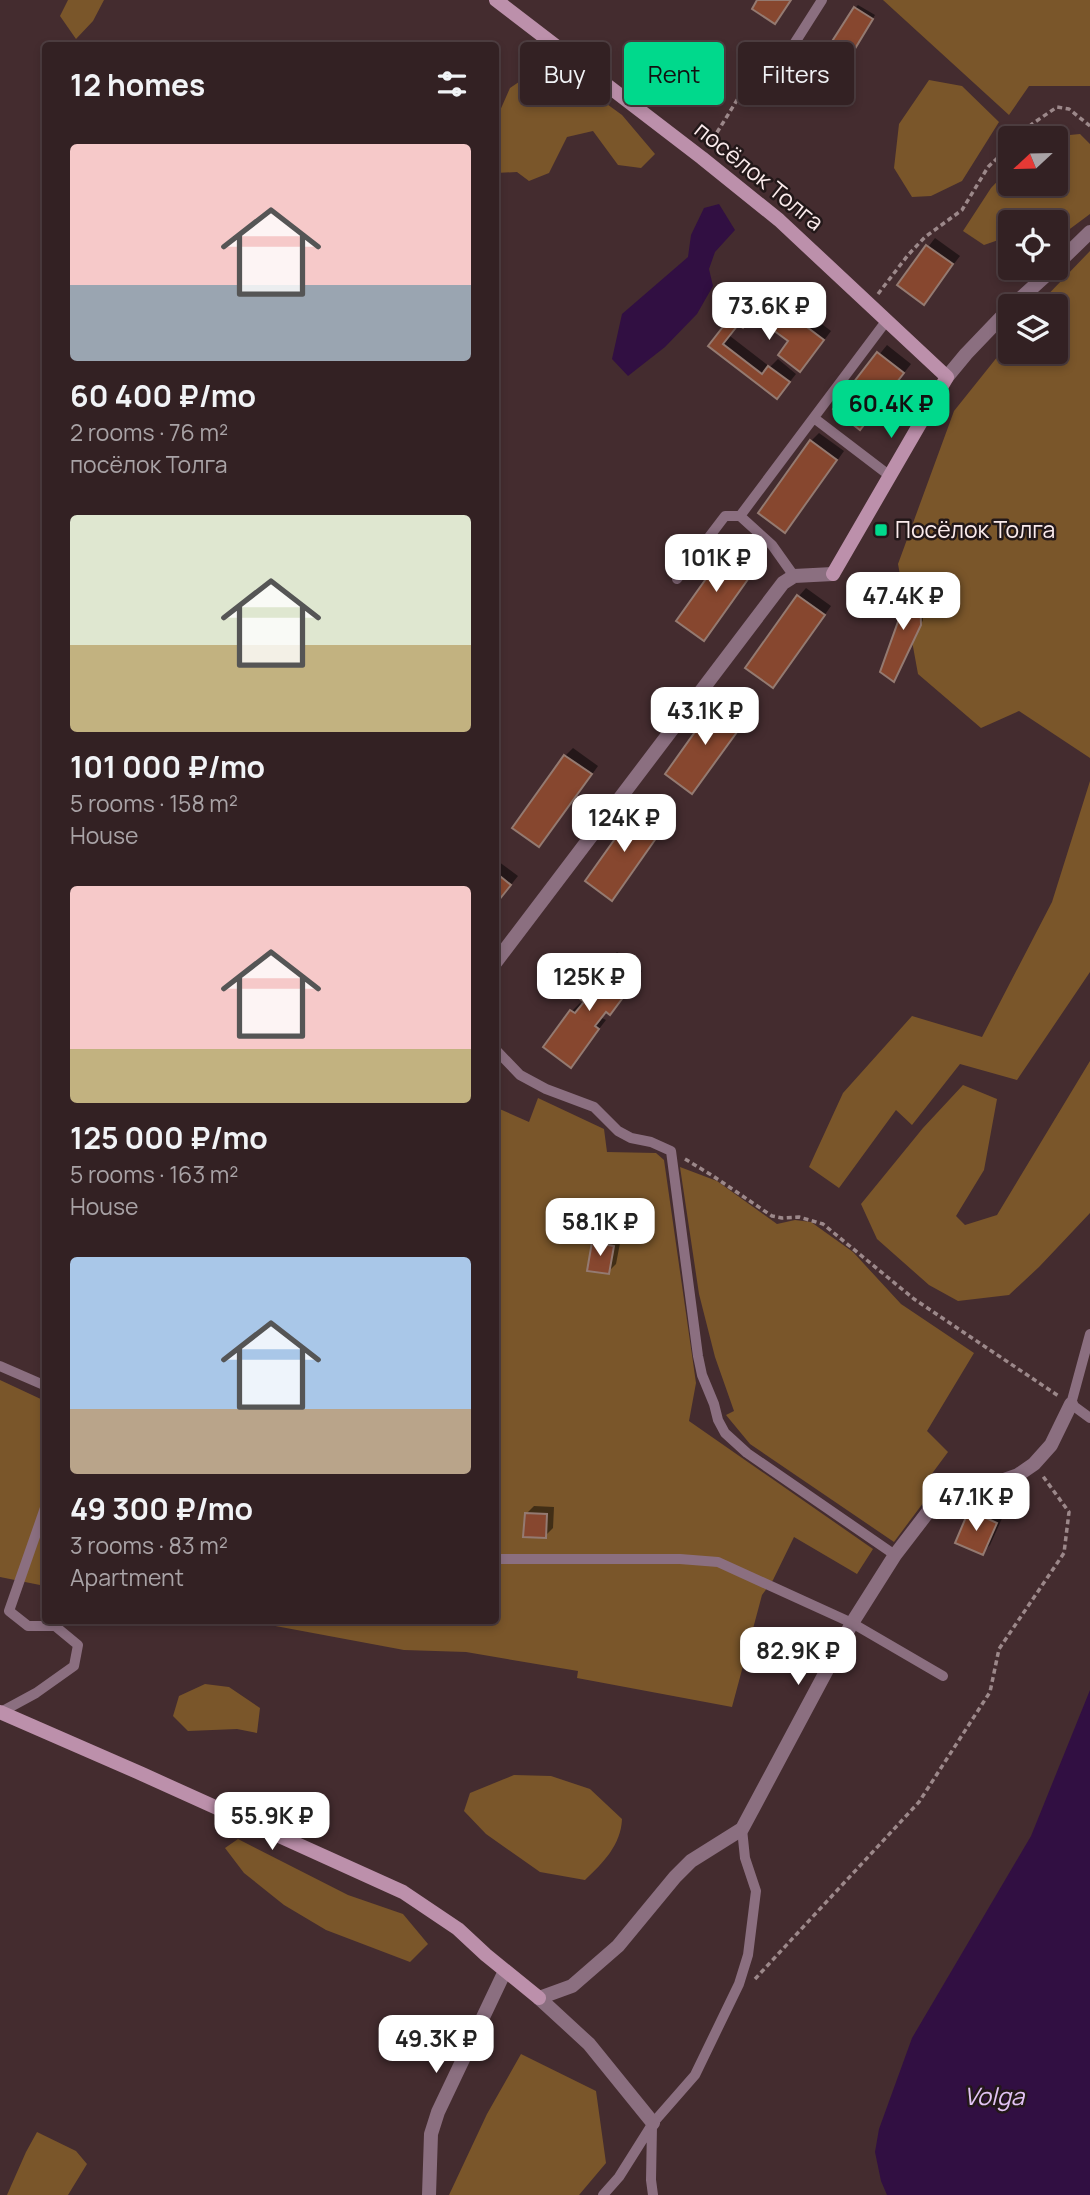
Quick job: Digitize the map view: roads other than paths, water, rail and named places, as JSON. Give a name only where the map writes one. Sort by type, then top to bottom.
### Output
[{"type":"street","name":"посёлок Толга","points":[[496,0],[702,158],[801,239],[947,377]]},
{"type":"street","points":[[1068,253],[1090,232]]},
{"type":"street","points":[[1025,294],[1040,280]]},
{"type":"street","points":[[499,958],[783,583],[794,576],[833,574],[947,377],[998,321]]},
{"type":"street","points":[[539,1998],[572,1986],[618,1946],[691,1861],[742,1829],[852,1623],[895,1555],[938,1499],[965,1486],[998,1482],[1018,1475],[1034,1464],[1051,1445],[1071,1404]]},
{"type":"street","points":[[0,1712],[403,1892],[458,1929],[589,2044],[653,2123]]},
{"type":"street","points":[[429,2195],[431,2134],[438,2112],[505,1971]]},
{"type":"lane","points":[[795,42],[822,0]]},
{"type":"lane","points":[[740,516],[887,320]]},
{"type":"lane","points":[[814,418],[890,476]]},
{"type":"lane","points":[[677,579],[725,516],[740,516],[772,545],[794,576]]},
{"type":"lane","points":[[499,1053],[520,1075],[546,1089],[594,1107],[618,1131],[671,1151],[698,1356],[718,1420],[726,1433],[747,1453],[895,1555]]},
{"type":"lane","points":[[1090,1334],[1071,1404],[1090,1418]]},
{"type":"lane","points":[[0,1366],[42,1384]]},
{"type":"lane","points":[[0,1712],[36,1693],[74,1666],[78,1645],[71,1639],[55,1626],[28,1626],[9,1611],[42,1516]]},
{"type":"lane","points":[[499,1559],[680,1559],[718,1562],[852,1623],[943,1676]]},
{"type":"lane","points":[[603,2195],[619,2177],[653,2123],[695,2075],[736,1991],[748,1955],[756,1891],[746,1858],[742,1829]]},
{"type":"lane","points":[[653,2123],[653,2195]]},
{"type":"water","points":[[719,204],[735,230],[715,252],[709,269],[713,286],[697,314],[665,347],[628,376],[612,359],[622,314],[688,257],[691,235],[704,208]]},
{"type":"water","name":"Volga","points":[[1090,1690],[1090,2195],[887,2195],[875,2152],[879,2129],[912,2038],[1031,1836]]},
{"type":"place","name":"Посёлок Толга","points":[[881,530]]}]
